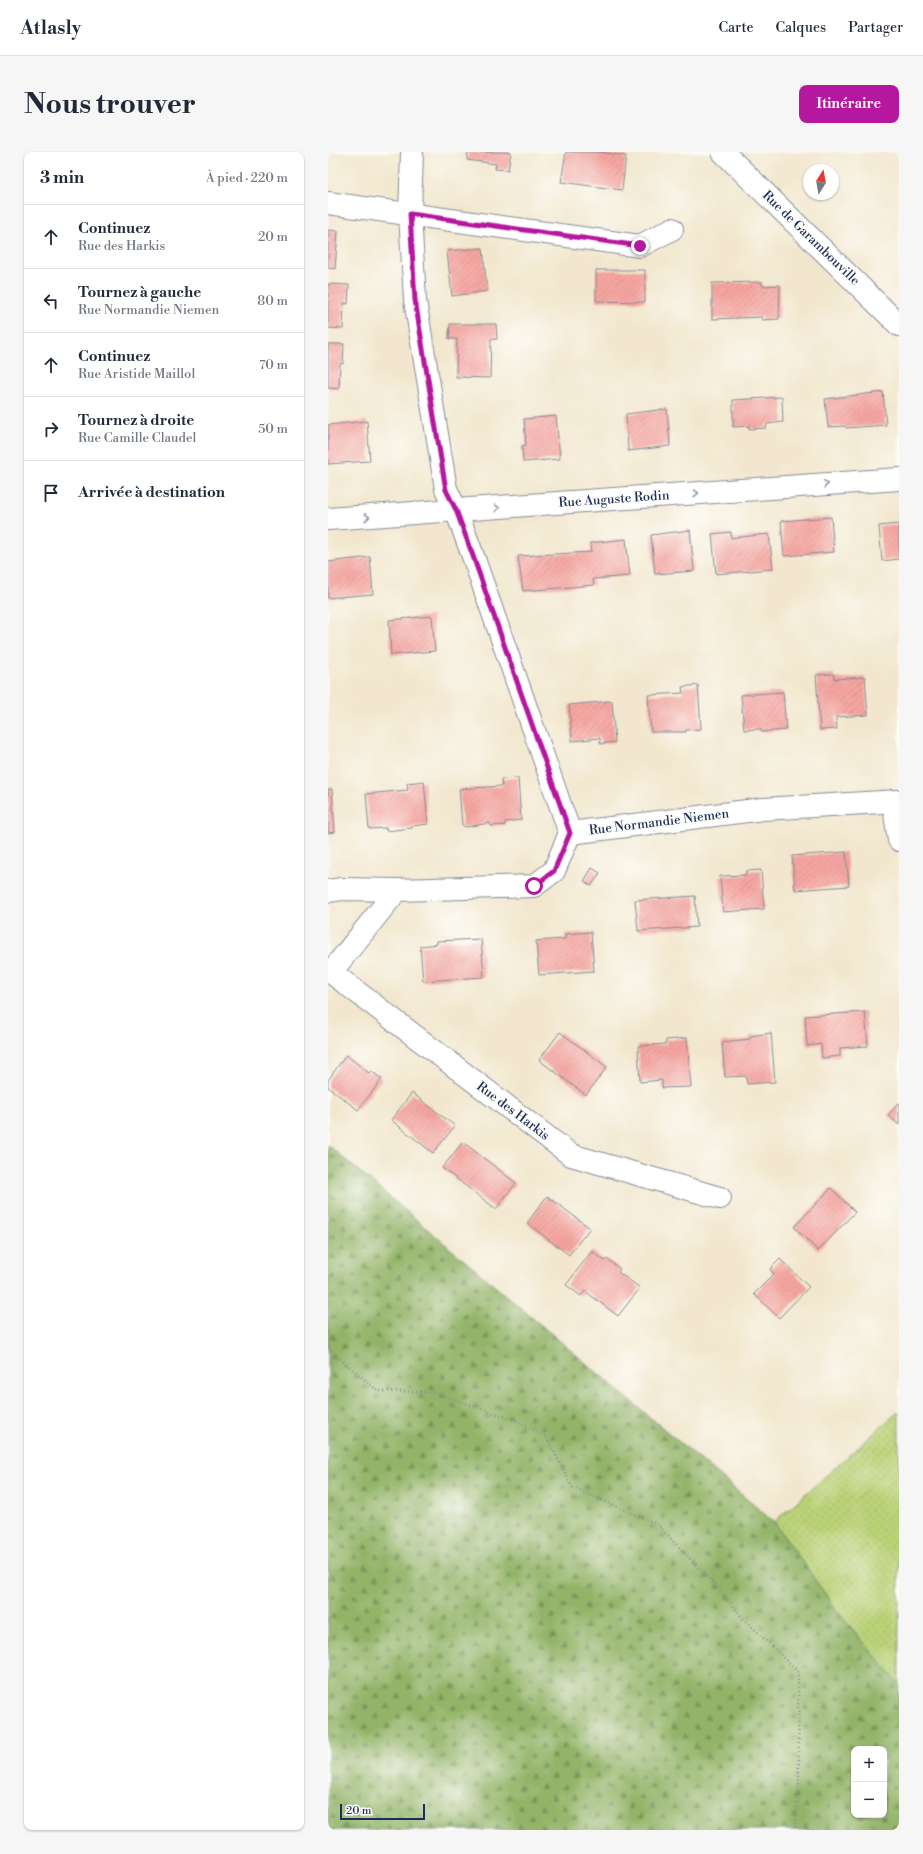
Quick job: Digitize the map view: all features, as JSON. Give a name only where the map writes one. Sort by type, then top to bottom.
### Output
[{"type":"street","points":[[328,891],[342,889],[397,890],[534,886],[554,871],[570,833],[456,510],[446,490],[415,300],[410,214],[412,152]]},
{"type":"street","name":"Rue de Garambouville","points":[[723,152],[899,325]]},
{"type":"street","points":[[328,203],[640,246],[672,229]]},
{"type":"street","name":"Rue Auguste Rodin","points":[[328,519],[899,479]]},
{"type":"street","points":[[896,801],[899,840]]},
{"type":"street","name":"Rue Normandie Niemen","points":[[570,833],[763,809],[896,801]]},
{"type":"street","name":"Rue des Harkis","points":[[397,890],[330,971],[571,1156],[720,1198]]},
{"type":"path","points":[[328,1348],[378,1391],[433,1392],[517,1421],[546,1436],[572,1487],[656,1524],[720,1590],[741,1616],[798,1672],[799,1788],[795,1830]]},
{"type":"green space","points":[[328,1145],[774,1522],[837,1611],[899,1684],[899,1830],[328,1830]]},
{"type":"green space","points":[[899,1411],[899,1684],[837,1611],[774,1522]]},
{"type":"building","points":[[468,152],[511,152],[508,170],[495,169],[496,164],[467,160]]},
{"type":"building","points":[[566,152],[599,152],[626,156],[622,190],[561,182]]},
{"type":"building","points":[[328,230],[338,231],[335,269],[328,268]]},
{"type":"building","points":[[483,248],[487,291],[452,296],[447,251]]},
{"type":"building","points":[[596,270],[645,270],[645,302],[596,301]]},
{"type":"building","points":[[762,282],[762,286],[780,285],[779,319],[762,320],[762,317],[712,319],[712,283]]},
{"type":"building","points":[[328,284],[349,285],[348,304],[344,303],[343,329],[328,328]]},
{"type":"building","points":[[450,324],[496,324],[497,339],[491,339],[490,378],[456,377],[457,339],[449,339]]},
{"type":"building","points":[[328,344],[344,344],[343,364],[340,363],[339,389],[328,388]]},
{"type":"building","points":[[883,392],[886,425],[846,428],[845,426],[828,427],[825,399]]},
{"type":"building","points":[[782,397],[783,422],[767,424],[766,428],[749,429],[749,426],[733,427],[733,400]]},
{"type":"building","points":[[667,409],[670,446],[628,451],[626,414]]},
{"type":"building","points":[[556,416],[560,459],[523,462],[522,446],[526,445],[524,419]]},
{"type":"building","points":[[367,421],[370,461],[328,464],[328,425]]},
{"type":"building","points":[[831,517],[834,552],[784,556],[781,521]]},
{"type":"building","points":[[899,524],[899,559],[882,561],[879,526]]},
{"type":"building","points":[[690,530],[694,571],[655,574],[651,535]]},
{"type":"building","points":[[731,532],[731,538],[769,534],[773,569],[716,574],[712,534]]},
{"type":"building","points":[[626,539],[630,576],[593,579],[594,585],[523,591],[518,556],[591,552],[590,543]]},
{"type":"building","points":[[370,557],[373,594],[328,598],[328,562]]},
{"type":"building","points":[[432,616],[435,651],[391,655],[389,620]]},
{"type":"building","points":[[834,674],[834,679],[865,677],[868,715],[836,717],[837,729],[820,730],[816,675]]},
{"type":"building","points":[[698,685],[701,729],[686,730],[686,732],[651,732],[648,695],[683,693],[682,687]]},
{"type":"building","points":[[783,692],[786,730],[761,732],[761,729],[744,730],[741,695]]},
{"type":"building","points":[[612,701],[615,742],[600,744],[600,738],[572,741],[569,705]]},
{"type":"building","points":[[518,778],[521,820],[505,822],[505,825],[491,826],[490,823],[466,827],[462,825],[459,789],[502,786],[501,779]]},
{"type":"building","points":[[424,781],[428,824],[412,826],[412,828],[386,831],[386,828],[369,829],[366,794],[408,790],[407,783]]},
{"type":"building","points":[[332,789],[335,832],[328,833],[328,790]]},
{"type":"building","points":[[846,852],[849,886],[795,890],[792,856]]},
{"type":"building","points":[[592,868],[600,873],[591,886],[584,881]]},
{"type":"building","points":[[761,870],[764,909],[723,912],[720,876],[746,875],[746,871]]},
{"type":"building","points":[[695,896],[697,927],[638,931],[635,900]]},
{"type":"building","points":[[591,932],[594,971],[539,975],[536,941],[565,939],[565,934]]},
{"type":"building","points":[[481,939],[484,977],[423,981],[420,946],[437,944],[437,941]]},
{"type":"building","points":[[865,1012],[868,1046],[840,1048],[840,1056],[822,1058],[821,1044],[807,1046],[805,1016]]},
{"type":"building","points":[[560,1032],[607,1067],[586,1095],[539,1060]]},
{"type":"building","points":[[771,1033],[775,1082],[747,1084],[746,1076],[725,1077],[722,1042],[750,1039],[750,1036]]},
{"type":"building","points":[[687,1038],[691,1087],[662,1088],[662,1080],[640,1082],[638,1046],[666,1044],[666,1040]]},
{"type":"building","points":[[346,1055],[369,1073],[371,1071],[382,1079],[358,1110],[328,1087],[328,1080]]},
{"type":"building","points":[[412,1093],[455,1126],[433,1153],[391,1120]]},
{"type":"building","points":[[899,1103],[899,1125],[888,1115]]},
{"type":"building","points":[[463,1142],[516,1183],[496,1209],[442,1168]]},
{"type":"building","points":[[831,1188],[855,1212],[818,1251],[794,1227]]},
{"type":"building","points":[[547,1196],[590,1228],[569,1255],[527,1223]]},
{"type":"building","points":[[592,1251],[605,1261],[607,1259],[620,1269],[618,1272],[640,1288],[618,1316],[585,1291],[581,1296],[566,1285]]},
{"type":"building","points":[[780,1259],[809,1287],[779,1318],[754,1294],[774,1274],[770,1269]]},
{"type":"route","points":[[534,886],[554,871],[570,833],[473,556],[456,510],[446,490],[415,300],[410,214],[640,246]]}]
